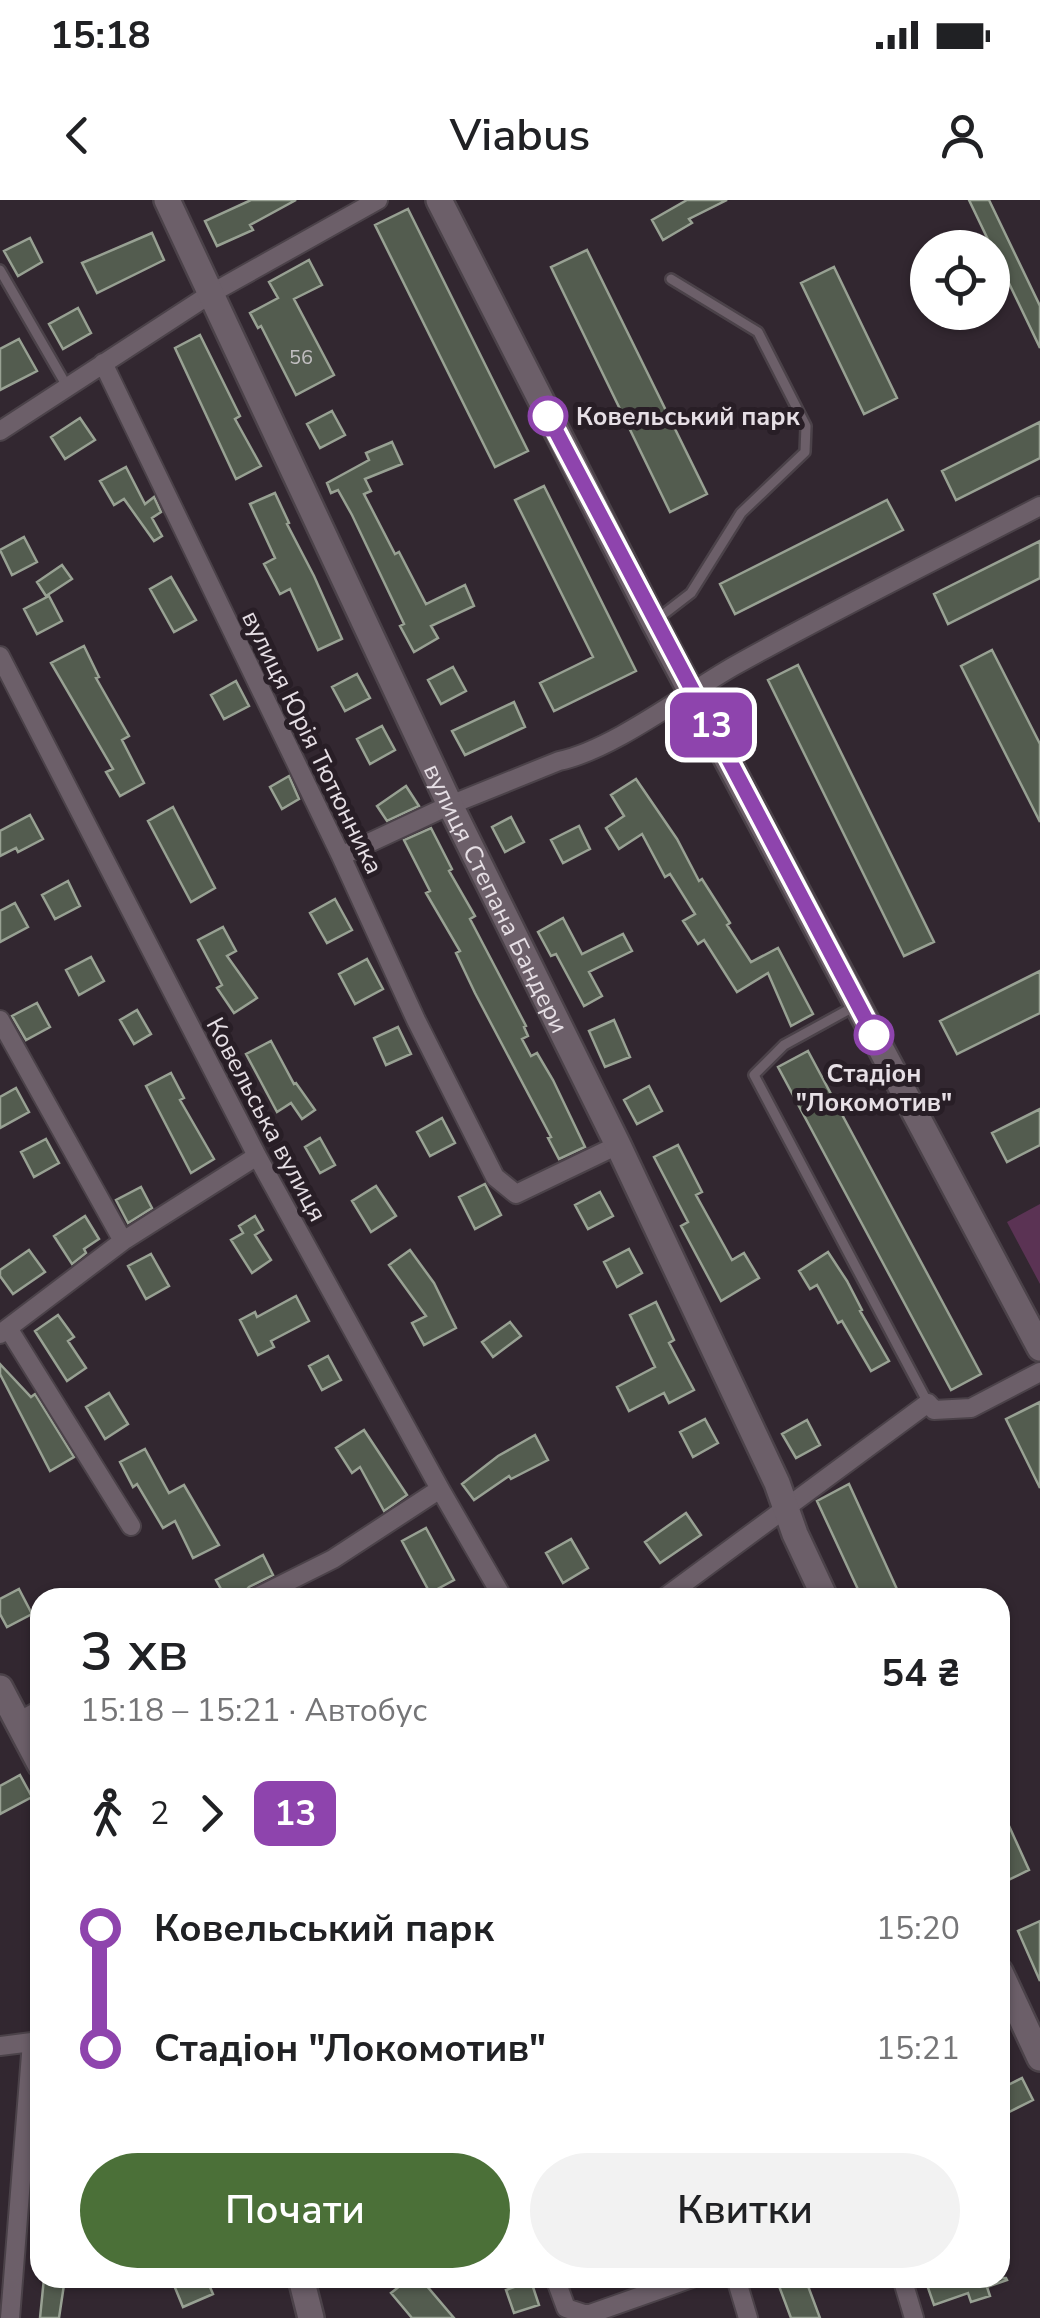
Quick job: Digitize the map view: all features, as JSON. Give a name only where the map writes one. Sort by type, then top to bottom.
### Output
[{"type":"street","name":"вулиця Степана Бандери","points":[[167,200],[450,805],[618,1145],[777,1482],[821,1588]]},
{"type":"street","points":[[0,431],[212,294],[378,200]]},
{"type":"street","points":[[439,200],[654,622],[1040,1348]]},
{"type":"street","name":"вулиця Юрія Тютюнника","points":[[103,363],[416,1020],[496,1177],[516,1194],[618,1145]]},
{"type":"street","points":[[341,856],[450,805],[559,760],[576,757],[732,667],[1040,506]]},
{"type":"street","name":"Ковельська вулиця","points":[[0,656],[256,1156],[497,1588]]},
{"type":"street","points":[[0,1020],[123,1241]]},
{"type":"street","points":[[131,1526],[4,1330],[123,1241],[256,1156]]},
{"type":"street","points":[[678,1588],[928,1403],[934,1410],[971,1408],[1040,1372]]},
{"type":"street","points":[[275,1588],[333,1559],[440,1489]]},
{"type":"street","points":[[0,1688],[29,1716]]},
{"type":"street","points":[[1010,1994],[1040,2058]]},
{"type":"street","points":[[0,2046],[30,2039]]},
{"type":"street","points":[[10,2318],[30,2103]]},
{"type":"street","points":[[303,2288],[311,2318]]},
{"type":"street","points":[[558,2288],[566,2308],[587,2315],[664,2288]]},
{"type":"street","points":[[739,2288],[748,2318]]},
{"type":"street","points":[[905,2288],[914,2318]]},
{"type":"lane","points":[[0,270],[68,388]]},
{"type":"lane","points":[[654,622],[691,593],[742,513],[806,452],[806,426],[758,332],[670,279]]},
{"type":"lane","points":[[858,1004],[784,1044],[754,1076],[928,1403]]},
{"type":"shaded area","points":[[1040,1204],[1040,1284],[1007,1222]]},
{"type":"building","points":[[251,200],[296,200],[250,225],[253,230],[217,246],[205,221]]},
{"type":"building","points":[[687,200],[727,200],[689,219],[692,223],[663,240],[652,220]]},
{"type":"building","points":[[969,200],[989,200],[1003,230],[983,230]]},
{"type":"building","points":[[408,209],[528,451],[495,467],[375,225]]},
{"type":"building","points":[[152,233],[164,260],[97,293],[82,263]]},
{"type":"building","points":[[30,238],[42,262],[18,276],[4,251]]},
{"type":"building","points":[[1010,244],[1040,306],[1040,348],[1010,285]]},
{"type":"building","points":[[587,250],[707,494],[670,512],[551,267]]},
{"type":"building","points":[[309,260],[322,285],[294,299],[334,375],[296,395],[261,326],[258,328],[250,313],[278,298],[269,282]]},
{"type":"building","points":[[834,267],[897,398],[864,414],[801,283]]},
{"type":"building","points":[[78,308],[91,333],[63,349],[49,324]]},
{"type":"building","points":[[200,335],[240,416],[235,419],[261,466],[236,479],[175,348]]},
{"type":"building","points":[[19,339],[37,371],[0,390],[0,349]]},
{"type":"building","points":[[332,411],[345,435],[320,448],[307,424]]},
{"type":"building","points":[[80,418],[95,440],[65,459],[51,437]]},
{"type":"building","points":[[1040,422],[1040,458],[956,500],[942,471]]},
{"type":"building","points":[[392,442],[402,464],[365,479],[371,491],[364,494],[426,604],[465,585],[474,606],[431,626],[438,638],[414,652],[352,515],[338,490],[331,493],[327,483],[369,460],[366,453]]},
{"type":"building","points":[[126,467],[145,504],[154,497],[161,512],[152,518],[162,536],[154,541],[124,499],[114,505],[100,481]]},
{"type":"building","points":[[544,486],[636,671],[554,711],[540,683],[593,657],[515,500]]},
{"type":"building","points":[[275,493],[342,639],[318,650],[290,589],[280,594],[264,564],[275,558],[250,504]]},
{"type":"building","points":[[887,500],[903,530],[735,614],[720,584]]},
{"type":"building","points":[[24,537],[37,562],[12,575],[0,550]]},
{"type":"building","points":[[1040,541],[1040,578],[948,624],[934,594]]},
{"type":"building","points":[[62,565],[72,579],[46,596],[37,582]]},
{"type":"building","points":[[171,577],[196,620],[174,632],[150,589]]},
{"type":"building","points":[[49,596],[62,621],[37,634],[24,609]]},
{"type":"building","points":[[84,646],[99,677],[96,678],[129,736],[122,740],[144,783],[120,796],[106,772],[113,769],[51,663]]},
{"type":"building","points":[[992,650],[1040,744],[1040,822],[961,666]]},
{"type":"building","points":[[798,665],[934,942],[904,956],[768,680]]},
{"type":"building","points":[[453,667],[466,691],[441,704],[428,680]]},
{"type":"building","points":[[357,674],[370,698],[345,711],[332,687]]},
{"type":"building","points":[[236,681],[249,706],[224,719],[211,695]]},
{"type":"building","points":[[514,702],[525,727],[465,755],[452,731]]},
{"type":"building","points":[[382,726],[395,750],[370,764],[357,739]]},
{"type":"building","points":[[289,776],[299,799],[282,809],[270,787]]},
{"type":"building","points":[[636,779],[751,962],[778,948],[813,1014],[791,1026],[768,973],[737,992],[704,940],[698,944],[683,921],[695,914],[670,874],[665,877],[642,834],[619,849],[606,828],[624,816],[611,795]]},
{"type":"building","points":[[406,786],[419,806],[387,821],[377,806]]},
{"type":"building","points":[[173,807],[215,888],[191,902],[148,821]]},
{"type":"building","points":[[30,815],[43,839],[0,856],[0,831]]},
{"type":"building","points":[[511,817],[524,842],[505,852],[492,827]]},
{"type":"building","points":[[579,826],[590,849],[563,863],[551,840]]},
{"type":"building","points":[[431,828],[452,869],[449,871],[475,916],[470,919],[526,1026],[528,1036],[522,1039],[531,1056],[537,1053],[553,1080],[585,1147],[559,1159],[475,993],[456,953],[460,951],[426,893],[430,891],[404,840]]},
{"type":"building","points":[[68,881],[80,906],[55,919],[42,895]]},
{"type":"building","points":[[335,899],[352,930],[327,943],[310,913]]},
{"type":"building","points":[[15,903],[28,927],[0,942],[0,911]]},
{"type":"building","points":[[563,918],[582,954],[623,934],[632,951],[589,972],[602,996],[584,1006],[556,954],[551,956],[538,932]]},
{"type":"building","points":[[223,927],[236,951],[227,956],[257,998],[234,1013],[217,988],[222,985],[198,940]]},
{"type":"building","points":[[91,957],[104,981],[79,995],[66,970]]},
{"type":"building","points":[[367,959],[383,989],[355,1004],[339,974]]},
{"type":"building","points":[[1040,971],[1040,1013],[957,1054],[940,1021]]},
{"type":"building","points":[[37,1003],[50,1027],[26,1040],[12,1016]]},
{"type":"building","points":[[137,1010],[151,1034],[134,1044],[120,1020]]},
{"type":"building","points":[[614,1020],[630,1057],[605,1067],[589,1031]]},
{"type":"building","points":[[398,1027],[411,1054],[386,1065],[374,1038]]},
{"type":"building","points":[[271,1041],[294,1084],[315,1110],[302,1119],[291,1103],[277,1112],[246,1054]]},
{"type":"building","points":[[808,1051],[981,1374],[951,1390],[778,1067]]},
{"type":"building","points":[[171,1073],[184,1098],[180,1100],[214,1159],[191,1173],[146,1086]]},
{"type":"building","points":[[649,1086],[662,1111],[637,1124],[624,1100]]},
{"type":"building","points":[[16,1088],[29,1112],[0,1128],[0,1097]]},
{"type":"building","points":[[1040,1109],[1040,1145],[1007,1162],[992,1133]]},
{"type":"building","points":[[442,1118],[455,1143],[430,1156],[417,1132]]},
{"type":"building","points":[[320,1138],[335,1165],[320,1173],[305,1147]]},
{"type":"building","points":[[46,1139],[59,1163],[34,1177],[21,1152]]},
{"type":"building","points":[[678,1145],[702,1192],[696,1195],[732,1260],[744,1253],[759,1278],[721,1301],[681,1226],[688,1222],[654,1157]]},
{"type":"building","points":[[485,1184],[501,1215],[475,1229],[459,1197]]},
{"type":"building","points":[[376,1186],[396,1216],[371,1232],[352,1201]]},
{"type":"building","points":[[141,1187],[152,1208],[128,1223],[116,1200]]},
{"type":"building","points":[[600,1192],[613,1216],[588,1229],[575,1205]]},
{"type":"building","points":[[85,1216],[99,1239],[72,1264],[54,1236]]},
{"type":"building","points":[[255,1216],[263,1230],[255,1235],[271,1260],[252,1273],[231,1240],[243,1233],[239,1226]]},
{"type":"building","points":[[629,1249],[642,1273],[617,1287],[604,1262]]},
{"type":"building","points":[[29,1250],[45,1272],[13,1294],[0,1270]]},
{"type":"building","points":[[410,1250],[434,1283],[456,1328],[424,1345],[412,1323],[426,1316],[389,1265]]},
{"type":"building","points":[[828,1252],[889,1361],[871,1371],[817,1285],[810,1289],[799,1271]]},
{"type":"building","points":[[151,1254],[169,1286],[146,1299],[128,1266]]},
{"type":"building","points":[[296,1296],[309,1321],[271,1341],[274,1347],[258,1355],[240,1320],[255,1312],[257,1317]]},
{"type":"building","points":[[656,1302],[674,1340],[669,1343],[694,1390],[669,1403],[664,1393],[629,1411],[617,1387],[655,1367],[630,1315]]},
{"type":"building","points":[[58,1315],[74,1337],[68,1341],[86,1368],[67,1381],[35,1331]]},
{"type":"building","points":[[510,1322],[521,1336],[493,1357],[482,1342]]},
{"type":"building","points":[[328,1356],[341,1380],[322,1390],[309,1366]]},
{"type":"building","points":[[0,1364],[31,1397],[35,1394],[74,1457],[50,1471],[0,1374]]},
{"type":"building","points":[[109,1393],[128,1424],[105,1439],[86,1407]]},
{"type":"building","points":[[1040,1402],[1040,1488],[1006,1419]]},
{"type":"building","points":[[705,1419],[718,1443],[693,1457],[680,1432]]},
{"type":"building","points":[[807,1420],[820,1445],[796,1458],[782,1434]]},
{"type":"building","points":[[364,1430],[407,1495],[384,1511],[360,1467],[352,1473],[336,1448]]},
{"type":"building","points":[[535,1435],[548,1460],[511,1479],[509,1476],[474,1500],[462,1484],[498,1456]]},
{"type":"building","points":[[145,1449],[169,1493],[184,1485],[219,1545],[193,1558],[175,1521],[163,1528],[120,1462]]},
{"type":"building","points":[[849,1484],[896,1588],[857,1588],[817,1501]]},
{"type":"building","points":[[686,1513],[701,1535],[660,1563],[645,1542]]},
{"type":"building","points":[[426,1528],[454,1580],[439,1588],[427,1588],[402,1541]]},
{"type":"building","points":[[571,1539],[588,1568],[563,1583],[546,1553]]},
{"type":"building","points":[[263,1555],[273,1575],[248,1588],[220,1588],[216,1580]]},
{"type":"building","points":[[19,1589],[30,1615],[7,1627],[0,1614],[0,1599]]},
{"type":"building","points":[[20,1775],[30,1798],[0,1814],[0,1786]]},
{"type":"building","points":[[1010,1828],[1029,1870],[1010,1879]]},
{"type":"building","points":[[1040,1921],[1040,1981],[1018,1931]]},
{"type":"building","points":[[1022,2078],[1033,2100],[1010,2112],[1010,2084]]},
{"type":"building","points":[[43,2288],[64,2288],[59,2318],[40,2318]]},
{"type":"building","points":[[175,2288],[210,2288],[213,2294],[183,2307]]},
{"type":"building","points":[[397,2288],[428,2288],[454,2318],[412,2318],[391,2293]]},
{"type":"building","points":[[533,2288],[539,2305],[514,2313],[506,2290]]},
{"type":"building","points":[[780,2288],[809,2288],[820,2318],[791,2318]]},
{"type":"building","points":[[928,2288],[987,2288],[990,2296],[971,2302],[968,2293],[934,2305]]},
{"type":"bus line","name":"13","points":[[548,416],[874,1035]]},
{"type":"place","name":"Ковельський парк","points":[[548,416]]},
{"type":"place","name":"Стадіон \"Локомотив\"","points":[[874,1035]]}]
